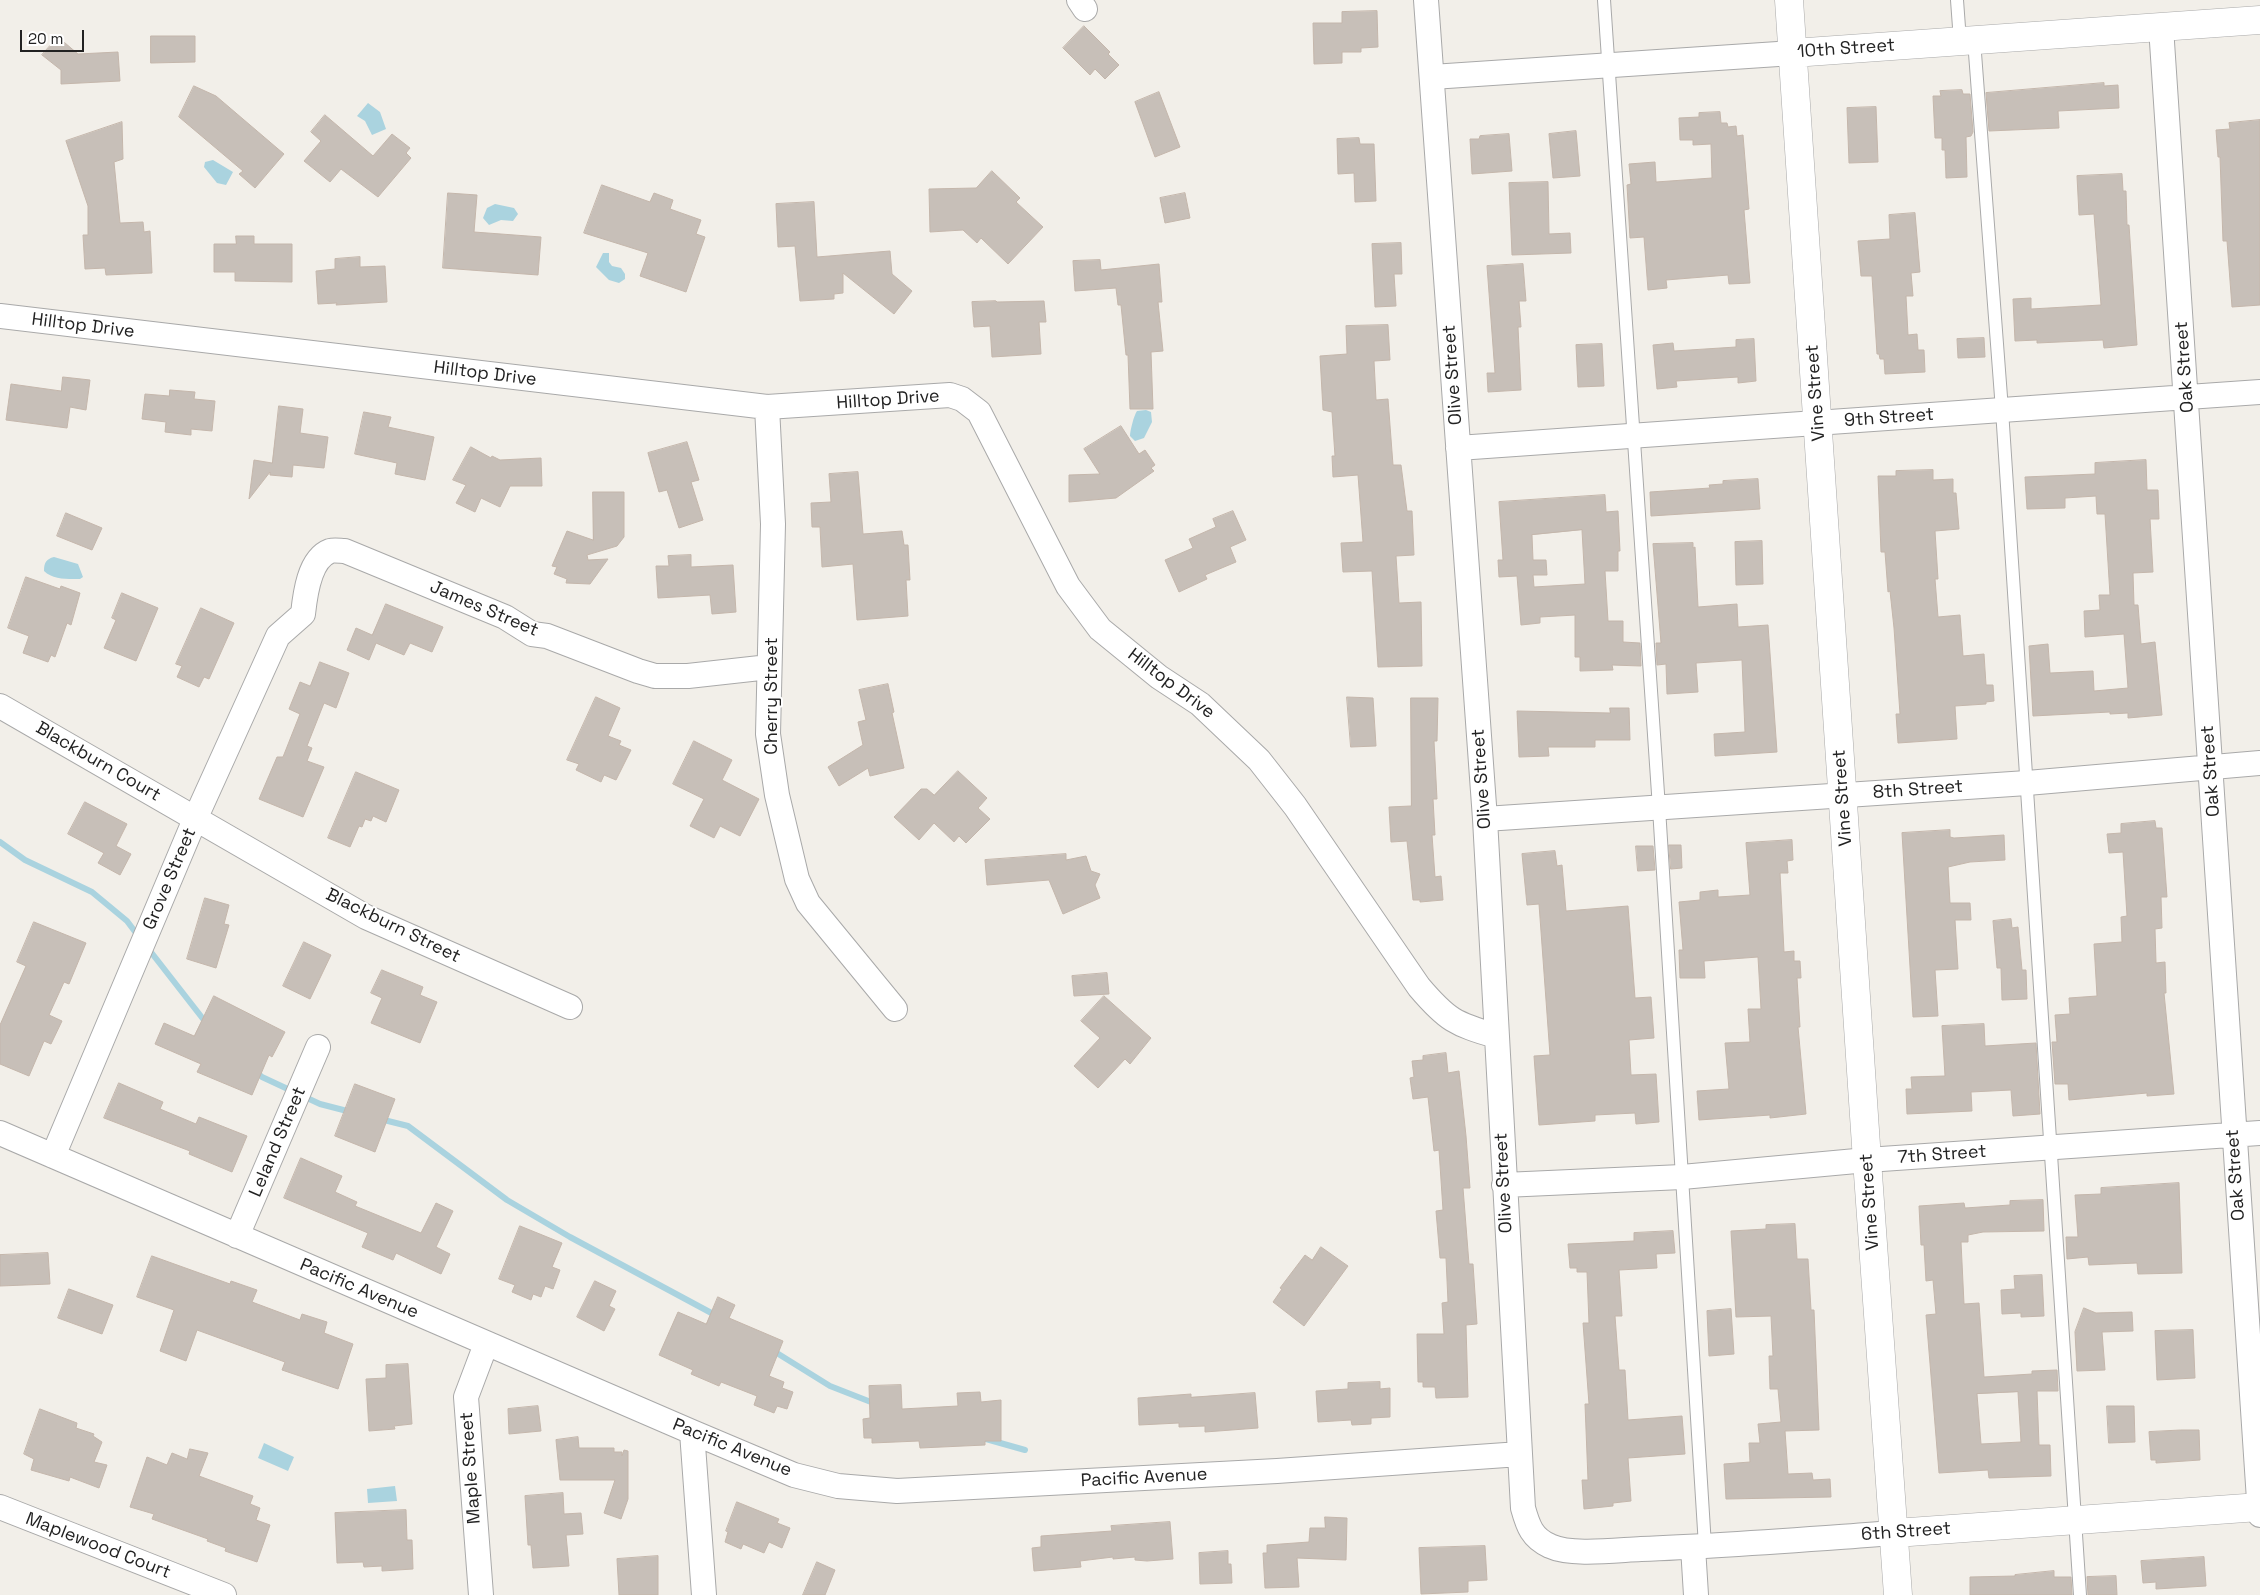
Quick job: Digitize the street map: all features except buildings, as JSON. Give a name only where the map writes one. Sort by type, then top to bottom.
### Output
[{"type":"street","name":"Olive Street","points":[[1426,0],[1485,818],[1523,1508],[1533,1536],[1551,1547]]},
{"type":"street","name":"Vine Street","points":[[1789,0],[1898,1595]]},
{"type":"street","name":"10th Street","points":[[1432,78],[2260,20]]},
{"type":"street","name":"Oak Street","points":[[2161,27],[2187,397],[2233,1135],[2260,1515]]},
{"type":"street","name":"Hilltop Drive","points":[[0,316],[767,408],[950,395],[962,399],[979,412],[1068,586],[1100,629],[1159,677],[1200,704],[1259,760],[1295,806],[1419,987],[1441,1013],[1464,1027],[1496,1036]]},
{"type":"street","name":"9th Street","points":[[1458,448],[2260,392]]},
{"type":"street","name":"Cherry Street","points":[[767,408],[772,524],[768,734],[777,795],[797,879],[808,903],[895,1009]]},
{"type":"street","name":"James Street","points":[[304,614],[306,588],[319,558],[330,551],[345,551],[504,618],[532,634],[548,636],[638,672],[655,676],[688,676],[769,667]]},
{"type":"street","name":"Grove Street","points":[[53,1156],[196,818],[278,636],[304,614]]},
{"type":"street","name":"Blackburn Court","points":[[0,706],[196,818]]},
{"type":"street","name":"8th Street","points":[[1485,818],[2027,783],[2260,763]]},
{"type":"street","name":"Blackburn Street","points":[[196,818],[366,917],[570,1007]]},
{"type":"street","name":"Leland Street","points":[[237,1236],[318,1047]]},
{"type":"street","name":"Pacific Avenue","points":[[0,1133],[486,1344],[794,1475],[838,1486],[897,1491],[1277,1471],[1520,1454]]},
{"type":"street","name":"7th Street","points":[[1504,1185],[1682,1177],[1867,1160],[2260,1133]]},
{"type":"street","name":"Maple Street","points":[[481,1595],[466,1397],[486,1344]]},
{"type":"street","points":[[692,1432],[704,1595]]},
{"type":"street","name":"Maplewood Court","points":[[0,1507],[224,1595]]},
{"type":"street","name":"6th Street","points":[[1551,1547],[1588,1552],[1699,1547],[2260,1507]]},
{"type":"street","points":[[1696,1595],[1699,1547]]},
{"type":"lane","points":[[1604,0],[1682,1177],[1699,1547]]},
{"type":"lane","points":[[1957,0],[1967,41],[2002,410],[2080,1595]]},
{"type":"water","points":[[368,103],[380,112],[386,129],[372,135],[365,121],[357,116]]},
{"type":"water","points":[[213,160],[233,172],[226,185],[217,183],[204,167],[205,162]]},
{"type":"water","points":[[495,204],[514,208],[518,214],[513,221],[501,220],[489,225],[483,218],[487,208]]},
{"type":"water","points":[[603,253],[609,253],[609,262],[612,266],[621,268],[625,274],[625,279],[619,283],[609,280],[596,267]]},
{"type":"water","points":[[1146,410],[1151,412],[1152,422],[1144,438],[1135,441],[1130,436],[1131,427],[1137,411]]},
{"type":"water","points":[[54,557],[78,564],[83,577],[80,579],[66,579],[48,574],[44,571],[45,564],[47,560]]},
{"type":"water","points":[[264,1443],[294,1457],[288,1471],[258,1458]]},
{"type":"water","points":[[395,1486],[397,1501],[368,1503],[367,1489]]},
{"type":"waterway","points":[[0,842],[25,860],[92,892],[127,921],[139,937]]},
{"type":"waterway","points":[[147,947],[207,1024]]},
{"type":"waterway","points":[[255,1071],[262,1077],[320,1104],[351,1112]]},
{"type":"waterway","points":[[380,1119],[408,1126],[507,1200],[570,1237],[717,1316]]},
{"type":"waterway","points":[[772,1350],[830,1386],[876,1404]]},
{"type":"waterway","points":[[986,1439],[1025,1450]]}]
